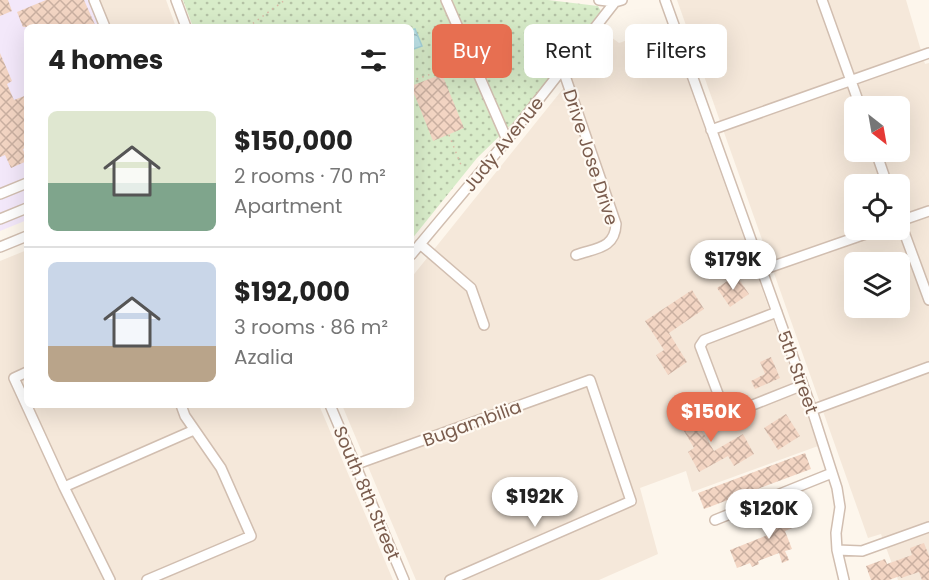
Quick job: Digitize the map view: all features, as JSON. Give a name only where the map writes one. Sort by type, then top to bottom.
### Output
[{"type":"street","points":[[94,0],[104,24]]},
{"type":"street","points":[[176,0],[185,24]]},
{"type":"street","points":[[446,0],[507,141]]},
{"type":"street","points":[[599,0],[618,1]]},
{"type":"street","name":"5th Street","points":[[665,0],[812,410],[832,473],[840,507],[836,533],[837,550],[844,580]]},
{"type":"street","points":[[822,0],[856,96]]},
{"type":"street","name":"Judy Avenue","points":[[600,24],[618,1]]},
{"type":"street","points":[[711,130],[929,53]]},
{"type":"street","name":"Judy Avenue","points":[[414,251],[557,78]]},
{"type":"street","name":"Drive Jose Drive","points":[[566,78],[616,224],[616,234],[610,243],[576,255]]},
{"type":"street","points":[[0,194],[24,184]]},
{"type":"street","points":[[0,219],[24,209]]},
{"type":"street","points":[[910,218],[929,211]]},
{"type":"street","points":[[0,247],[24,237]]},
{"type":"street","points":[[762,270],[848,240]]},
{"type":"street","points":[[907,240],[929,300]]},
{"type":"street","points":[[420,244],[471,288],[484,325]]},
{"type":"street","points":[[777,312],[705,340],[700,346],[723,407],[730,414],[803,385]]},
{"type":"street","points":[[812,410],[929,367]]},
{"type":"street","points":[[24,373],[14,378],[24,400]]},
{"type":"street","name":"Bugambilia","points":[[354,465],[590,380],[631,501],[450,580]]},
{"type":"street","points":[[28,408],[110,580]]},
{"type":"street","points":[[147,580],[251,536],[221,468],[182,408]]},
{"type":"street","name":"South 8th Street","points":[[331,408],[404,580]]},
{"type":"street","points":[[64,487],[194,429]]},
{"type":"street","points":[[715,520],[832,473]]},
{"type":"street","points":[[837,550],[862,551],[929,527]]},
{"type":"path","points":[[252,24],[285,0]]},
{"type":"path","points":[[414,80],[432,74]]},
{"type":"path","points":[[449,135],[461,165]]},
{"type":"shaded area","points":[[0,0],[88,0],[98,24],[24,24],[24,221],[0,231]]},
{"type":"shaded area","points":[[87,0],[166,0],[175,24],[97,24]]},
{"type":"shaded area","points":[[677,0],[906,0],[925,64],[929,63],[929,580],[898,580],[881,534],[868,538],[705,78],[727,78],[727,24],[686,24]]},
{"type":"shaded area","points":[[613,38],[619,43],[625,41],[625,78],[687,78],[818,446],[692,492],[686,471],[640,488],[658,554],[599,580],[416,580],[343,408],[414,408],[414,274],[572,78],[613,78]]},
{"type":"shaded area","points":[[24,251],[24,408],[320,408],[393,580],[0,580],[0,261]]},
{"type":"green space","points":[[183,0],[548,0],[598,6],[602,13],[593,24],[524,24],[524,78],[550,78],[521,115],[477,158],[414,236],[414,24],[192,24]]},
{"type":"water","points":[[414,29],[422,46],[414,49]]},
{"type":"building","points":[[0,0],[8,0],[12,11],[0,16]]},
{"type":"building","points":[[46,0],[84,0],[95,24],[24,24],[23,27],[17,12]]},
{"type":"building","points":[[0,53],[12,81],[7,84],[14,100],[24,96],[24,162],[11,168],[5,155],[0,157]]},
{"type":"building","points":[[432,78],[444,78],[464,128],[433,141],[414,94],[414,85]]},
{"type":"building","points":[[736,275],[749,294],[730,307],[717,288]]},
{"type":"building","points":[[692,290],[704,309],[669,333],[687,362],[668,375],[656,355],[664,350],[645,321]]},
{"type":"building","points":[[771,357],[780,378],[755,389],[751,381],[765,374],[760,362]]},
{"type":"building","points":[[697,407],[709,427],[702,431],[714,451],[743,434],[754,454],[734,466],[728,456],[699,472],[688,452],[694,448],[677,419]]},
{"type":"building","points":[[786,414],[800,436],[778,450],[764,428]]},
{"type":"building","points":[[805,453],[811,469],[704,509],[698,493]]},
{"type":"building","points":[[797,506],[804,523],[785,531],[792,549],[785,551],[789,560],[782,563],[779,553],[758,561],[759,564],[752,567],[750,563],[737,568],[730,550],[768,535],[762,520]]},
{"type":"building","points":[[924,543],[929,556],[929,580],[922,580],[919,572],[889,580],[871,580],[866,566],[885,559],[887,564],[912,555],[910,548]]}]
